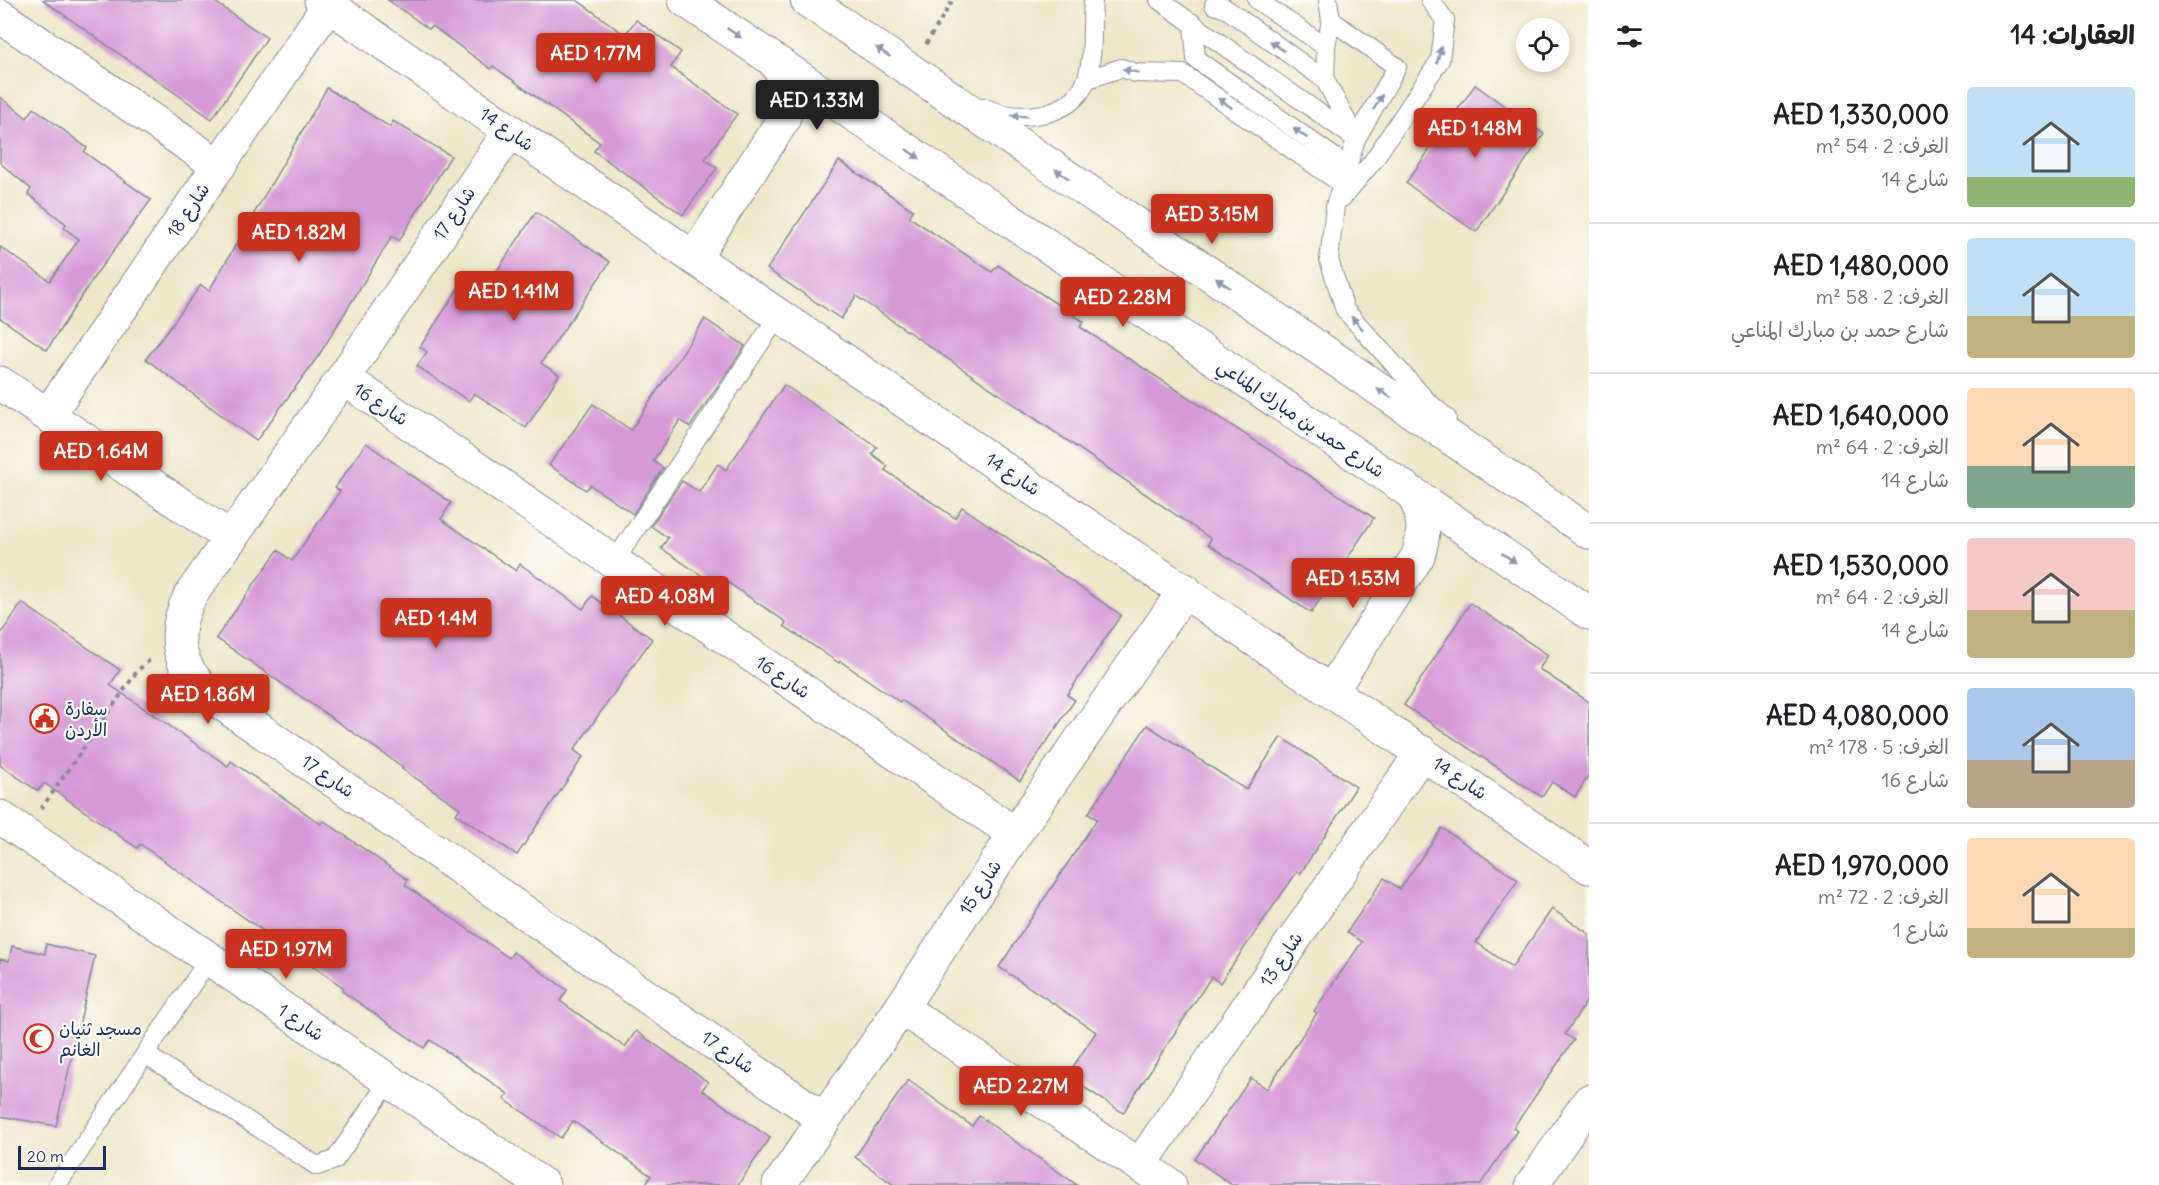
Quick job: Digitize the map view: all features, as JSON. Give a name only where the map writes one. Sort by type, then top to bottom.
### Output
[{"type":"street","name":"شارع حمد بن مبارك المناعي","points":[[686,0],[1589,613]]},
{"type":"street","points":[[807,0],[1589,532]]},
{"type":"street","name":"شارع 14","points":[[325,3],[694,258],[1589,867]]},
{"type":"street","name":"شارع 18","points":[[48,415],[219,166],[325,3]]},
{"type":"street","points":[[0,16],[219,166]]},
{"type":"street","points":[[694,258],[783,120],[788,104],[789,88],[783,73],[773,60]]},
{"type":"street","points":[[783,120],[812,106],[844,107]]},
{"type":"street","name":"شارع 17","points":[[510,131],[343,378],[190,596],[182,613],[178,637],[179,649],[188,671],[211,696],[824,1119]]},
{"type":"street","name":"شارع 16","points":[[343,378],[1015,834]]},
{"type":"street","points":[[0,383],[231,538]]},
{"type":"street","points":[[1332,690],[1418,556],[1424,531],[1420,507],[1414,496]]},
{"type":"street","points":[[1418,556],[1452,537],[1477,536]]},
{"type":"street","name":"شارع 15","points":[[779,1185],[901,1008],[1015,834],[1185,590]]},
{"type":"street","name":"شارع 13","points":[[1140,1165],[1422,752]]},
{"type":"street","name":"شارع 1","points":[[12,826],[543,1185]]},
{"type":"street","points":[[901,1008],[1170,1185]]},
{"type":"street","points":[[1532,1185],[1589,1101]]},
{"type":"lane","points":[[909,71],[995,113],[1026,118],[1057,112],[1079,99],[1089,79],[1093,0]]},
{"type":"lane","points":[[1159,0],[1356,139]]},
{"type":"lane","points":[[1257,0],[1326,47]]},
{"type":"lane","points":[[1324,80],[1326,47],[1331,20],[1328,0]]},
{"type":"lane","points":[[1335,206],[1373,161],[1440,60],[1445,20],[1431,0]]},
{"type":"lane","points":[[1193,23],[1217,2],[1324,80],[1356,139]]},
{"type":"lane","points":[[1331,20],[1397,67],[1356,139],[1335,206],[1329,260],[1345,310],[1427,401],[1534,495]]},
{"type":"lane","points":[[1183,74],[1196,59],[1193,23]]},
{"type":"lane","points":[[1196,59],[1345,176]]},
{"type":"lane","points":[[1089,79],[1121,68],[1136,73],[1183,74],[1345,176]]},
{"type":"lane","points":[[614,562],[779,315]]},
{"type":"lane","points":[[57,1185],[209,959]]},
{"type":"lane","points":[[145,1054],[317,1166],[335,1160],[389,1081]]},
{"type":"path","points":[[909,71],[953,0]]},
{"type":"path","points":[[12,826],[138,670],[178,637]]},
{"type":"building","points":[[43,0],[212,0],[267,38],[212,119]]},
{"type":"building","points":[[388,0],[577,0],[625,35],[636,20],[681,52],[671,67],[737,114],[705,159],[717,168],[683,215],[594,151],[600,143],[493,66],[491,69],[432,26],[429,29]]},
{"type":"building","points":[[1475,85],[1544,134],[1476,232],[1406,183]]},
{"type":"building","points":[[327,88],[390,127],[393,121],[451,156],[399,241],[392,236],[319,355],[256,441],[146,359],[201,285],[209,291]]},
{"type":"building","points":[[0,97],[27,118],[34,108],[87,148],[84,152],[151,200],[96,274],[47,350],[0,318],[0,247],[50,281],[79,239],[64,228],[66,224],[28,194],[31,189],[0,163]]},
{"type":"building","points":[[839,161],[913,210],[909,217],[992,272],[998,265],[1084,322],[1080,327],[1374,518],[1311,613],[1208,544],[1211,539],[856,296],[841,319],[767,269]]},
{"type":"building","points":[[536,212],[610,262],[541,363],[559,375],[526,428],[474,393],[469,401],[417,366],[427,352],[420,347],[460,286],[479,298]]},
{"type":"building","points":[[705,319],[745,346],[690,427],[680,420],[653,461],[663,468],[633,514],[590,485],[586,490],[549,465],[593,404],[631,430]]},
{"type":"building","points":[[784,385],[877,447],[872,454],[888,466],[885,470],[955,518],[962,507],[1121,615],[1067,695],[1075,700],[1020,781],[901,700],[900,702],[784,626],[786,622],[718,576],[713,583],[661,548],[668,538],[651,526],[682,481],[699,492],[718,464],[726,470]]},
{"type":"building","points":[[366,443],[451,503],[441,519],[516,571],[520,564],[583,609],[592,596],[652,639],[574,750],[583,757],[517,855],[456,814],[460,808],[216,638],[278,550],[292,561],[340,491],[335,488]]},
{"type":"building","points":[[22,603],[120,670],[110,685],[228,766],[231,761],[321,824],[324,821],[408,880],[405,885],[509,958],[513,952],[567,990],[560,1001],[625,1047],[636,1031],[708,1082],[702,1090],[770,1138],[738,1185],[645,1185],[651,1176],[573,1121],[561,1138],[504,1099],[508,1094],[430,1040],[424,1048],[342,991],[344,988],[140,844],[137,848],[44,783],[38,791],[0,765],[0,635]]},
{"type":"building","points":[[1470,603],[1548,655],[1539,669],[1589,702],[1589,775],[1575,797],[1552,782],[1542,797],[1404,705]]},
{"type":"building","points":[[1147,725],[1246,790],[1281,737],[1356,787],[1300,874],[1297,872],[1220,983],[1211,977],[1123,1113],[1067,1076],[1096,1032],[999,967],[1097,819],[1088,814]]},
{"type":"building","points":[[1442,828],[1518,880],[1476,942],[1512,967],[1552,909],[1589,934],[1589,998],[1565,1034],[1574,1040],[1513,1128],[1517,1131],[1480,1185],[1232,1185],[1195,1159],[1251,1078],[1267,1089],[1317,1013],[1314,1011],[1362,942],[1347,932],[1384,878],[1400,889]]},
{"type":"building","name":"مسجد ثنيان الغانم","points":[[46,944],[95,956],[56,1126],[0,1116],[0,959],[9,961],[12,946],[45,954]]},
{"type":"building","points":[[908,1080],[972,1126],[979,1116],[1077,1185],[894,1185],[855,1157]]},
{"type":"place","name":"سفارة الأردن","points":[[44,718]]},
{"type":"place","name":"مسجد ثنيان الغانم","points":[[38,1038]]}]
